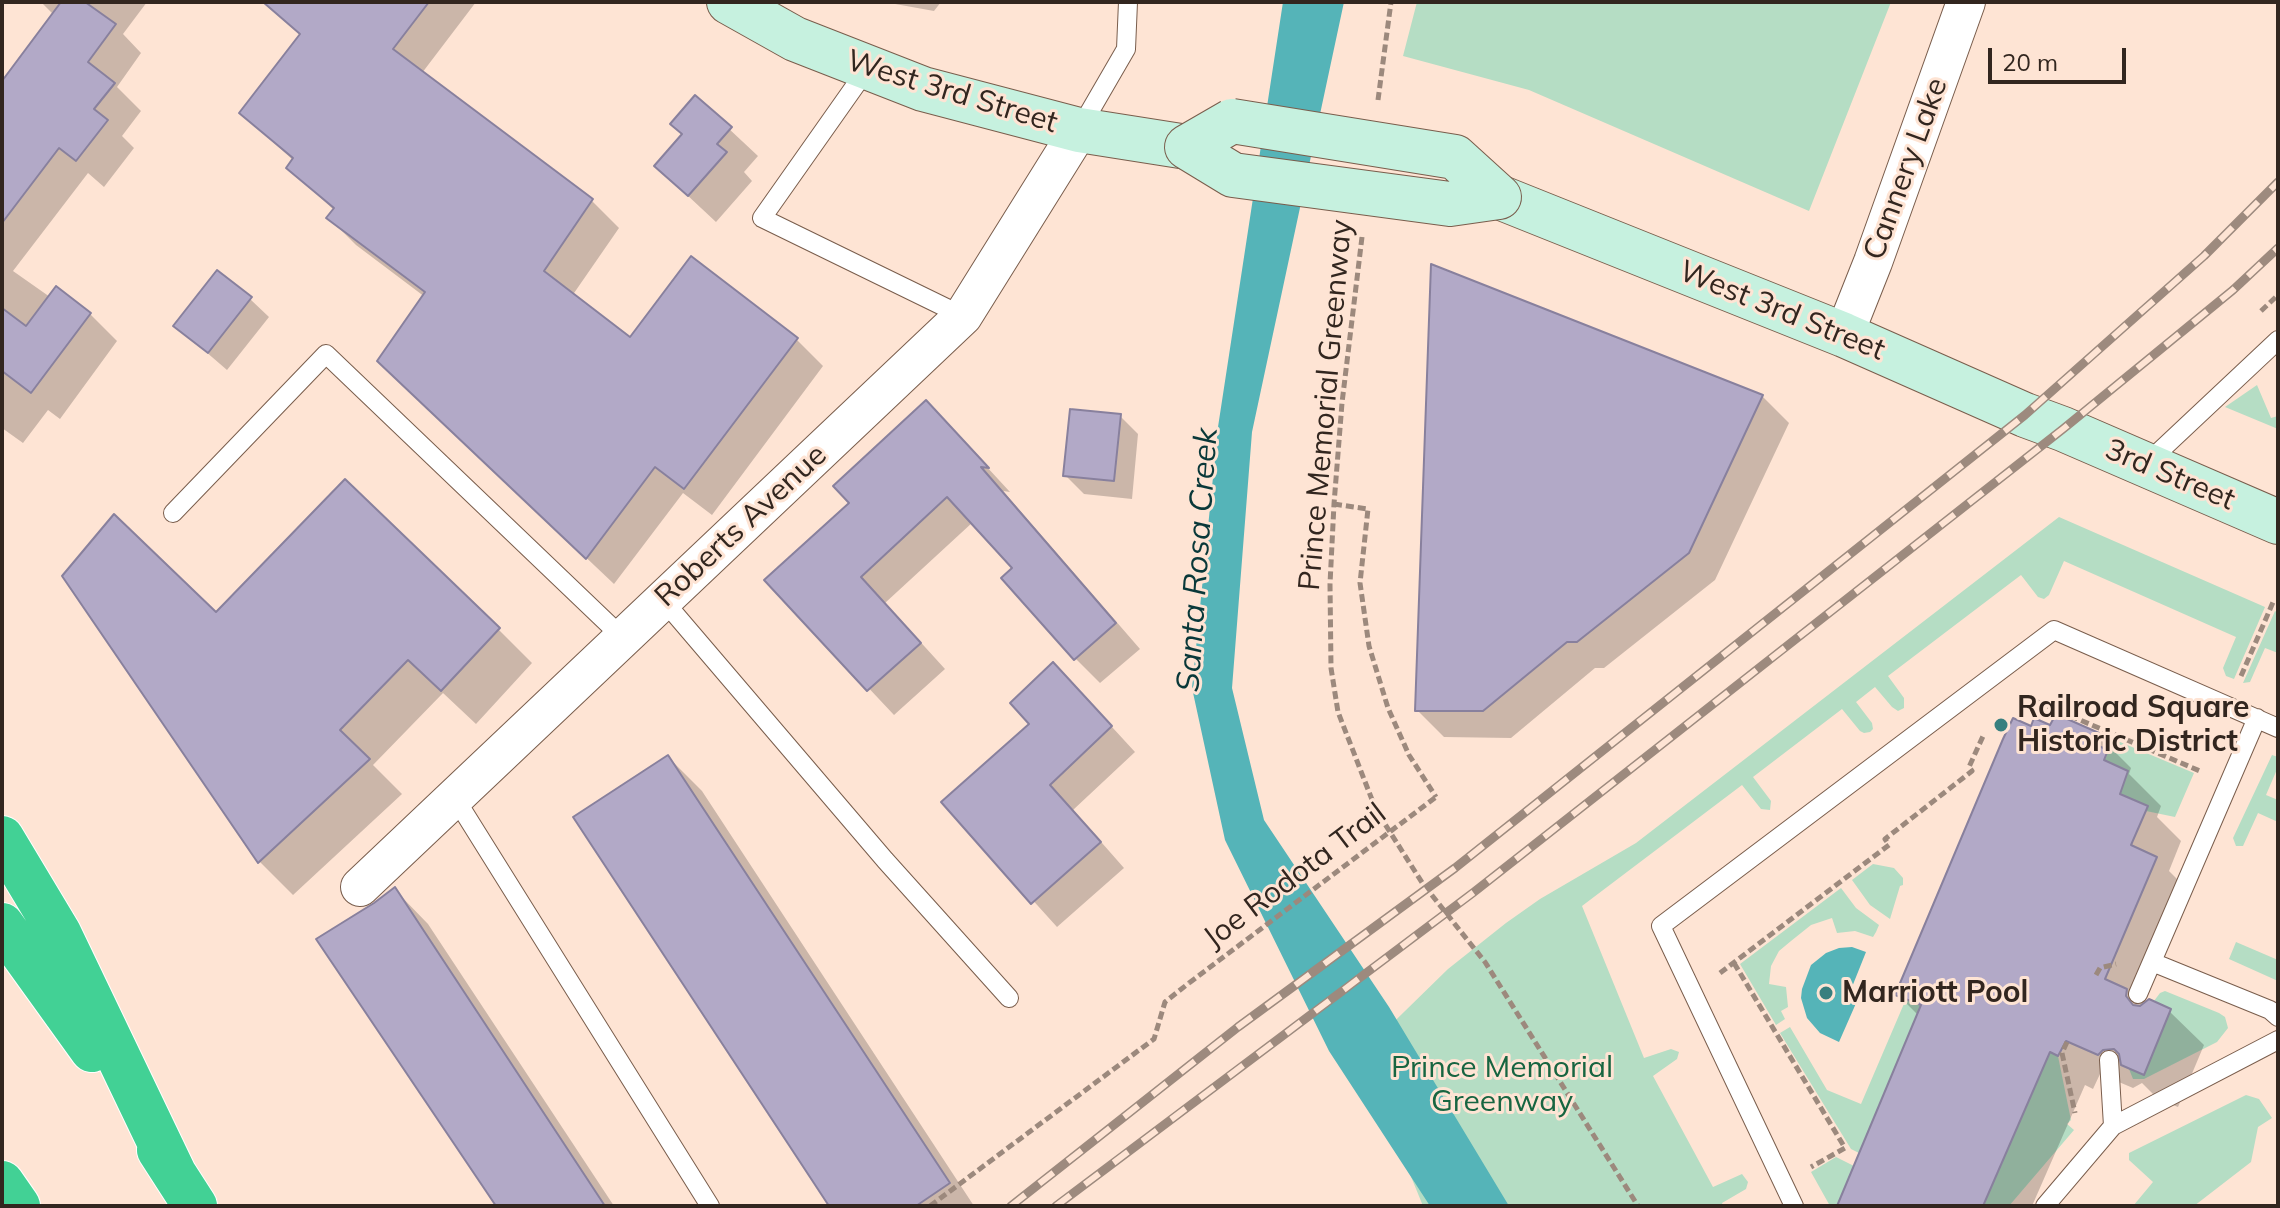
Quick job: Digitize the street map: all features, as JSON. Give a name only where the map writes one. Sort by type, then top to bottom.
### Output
[{"type":"highway","points":[[2,838],[59,933],[185,1190]]},
{"type":"highway","points":[[2,925],[112,1077],[185,1190]]},
{"type":"highway","points":[[2,1183],[18,1206]]},
{"type":"main road","name":"West 3rd Street","points":[[729,2],[795,39],[923,89],[1079,130],[1187,147],[1233,175],[1450,204],[1499,197],[1844,335],[2063,429]]},
{"type":"main road","name":"3rd Street","points":[[2063,429],[2278,522]]},
{"type":"street","name":"Cannery Lake","points":[[1844,335],[1966,2]]},
{"type":"street","name":"Roberts Avenue","points":[[360,887],[963,316],[1079,130]]},
{"type":"lane","points":[[1079,130],[1126,49],[1128,2]]},
{"type":"lane","points":[[867,69],[762,218],[963,316]]},
{"type":"lane","points":[[2145,465],[2278,340]]},
{"type":"lane","points":[[173,513],[326,354],[623,638]]},
{"type":"lane","points":[[663,600],[885,860],[1009,998]]},
{"type":"lane","points":[[1794,1206],[1661,926],[2054,630],[2278,728]]},
{"type":"lane","points":[[2138,994],[2257,718]]},
{"type":"lane","points":[[455,798],[710,1206]]},
{"type":"lane","points":[[2152,962],[2270,1010],[2278,1017]]},
{"type":"lane","points":[[2045,1206],[2113,1126],[2278,1040]]},
{"type":"lane","points":[[2109,1060],[2113,1126]]},
{"type":"path","points":[[1377,111],[1391,2]]},
{"type":"path","name":"Prince Memorial Greenway","points":[[1362,234],[1342,403],[1334,504],[1330,584],[1331,668],[1338,712],[1376,810],[1423,884],[1485,962],[1638,1206]]},
{"type":"path","name":"Joe Rodota Trail","points":[[930,1206],[1154,1039],[1165,1002],[1436,797],[1409,755],[1393,720],[1369,646],[1360,583],[1368,509],[1334,504]]},
{"type":"path","points":[[2239,681],[2274,600]]},
{"type":"path","points":[[2026,697],[2200,771]]},
{"type":"path","points":[[1713,979],[1889,845],[1885,839],[1972,771],[1969,767],[1984,734]]},
{"type":"path","points":[[1734,963],[1845,1148],[1807,1169]]},
{"type":"path","points":[[2067,1042],[2062,1053],[2075,1113]]},
{"type":"green space","points":[[1417,2],[1891,2],[1809,211],[1529,90],[1403,56]]},
{"type":"green space","points":[[2257,385],[2271,418],[2278,416],[2278,429],[2225,407]]},
{"type":"green space","name":"Prince Memorial Greenway","points":[[2059,517],[2265,607],[2234,679],[2226,676],[2223,668],[2236,637],[2064,561],[2049,595],[2044,599],[2038,597],[2021,575],[1888,676],[1904,698],[1904,708],[1898,711],[1892,707],[1875,687],[1856,702],[1872,723],[1870,732],[1860,731],[1842,709],[1753,777],[1771,801],[1770,810],[1761,809],[1742,785],[1582,906],[1644,1058],[1671,1049],[1679,1052],[1677,1059],[1653,1076],[1713,1187],[1742,1174],[1748,1182],[1746,1189],[1722,1203],[1723,1206],[1423,1206],[1361,1054],[1448,969],[1506,923],[1540,899],[1636,843]]},
{"type":"green space","points":[[2275,611],[2278,613],[2278,653],[2265,648],[2250,682],[2243,683]]},
{"type":"green space","points":[[2113,739],[2194,773],[2175,817],[2146,811],[2148,806],[2120,794],[2128,771],[2104,760]]},
{"type":"green space","points":[[2272,755],[2278,757],[2278,767],[2266,795],[2278,800],[2278,822],[2258,813],[2243,846],[2236,846],[2233,838]]},
{"type":"green space","points":[[1873,864],[1894,868],[1903,878],[1890,919],[1870,905],[1852,880]]},
{"type":"green space","points":[[1841,888],[1856,908],[1879,925],[1876,932],[1873,937],[1855,931],[1837,933],[1832,918],[1811,925],[1779,951],[1771,966],[1769,984],[1786,987],[1788,1007],[1781,1011],[1785,1019],[1776,1025],[1740,964]]},
{"type":"green space","points":[[2236,942],[2278,960],[2278,981],[2229,959]]},
{"type":"green space","points":[[2165,991],[2219,1013],[2225,1017],[2228,1028],[2217,1042],[2144,1079],[2133,1079],[2129,1069],[2144,1074],[2170,1009],[2154,1001]]},
{"type":"green space","points":[[1906,999],[1921,1006],[1859,1153],[1851,1149],[1780,1033],[1790,1027],[1827,1090],[1861,1104]]},
{"type":"green space","points":[[2050,1052],[2058,1056],[2071,1120],[2067,1124],[2074,1130],[2009,1206],[1983,1206]]},
{"type":"green space","points":[[2246,1095],[2259,1099],[2272,1118],[2258,1127],[2251,1162],[2194,1206],[2133,1206],[2153,1182],[2129,1160],[2129,1153]]},
{"type":"green space","points":[[1836,1157],[1854,1166],[1839,1201],[1850,1206],[1830,1206],[1811,1172]]},
{"type":"water","points":[[1283,2],[1344,2],[1252,432],[1232,688],[1264,820],[1389,1007],[1509,1206],[1430,1206],[1329,1051],[1225,840],[1192,688],[1218,427]]},
{"type":"water","name":"Marriott Pool","points":[[1852,947],[1866,952],[1848,997],[1857,1001],[1839,1042],[1820,1033],[1807,1018],[1801,998],[1802,989],[1811,965],[1826,953]]},
{"type":"building","points":[[61,2],[85,2],[116,24],[88,62],[115,83],[94,109],[108,120],[76,161],[59,148],[2,223],[2,81]]},
{"type":"building","points":[[263,2],[429,2],[393,49],[593,199],[544,271],[630,337],[691,256],[798,338],[684,489],[655,467],[586,559],[377,361],[425,292],[326,218],[334,208],[286,168],[293,158],[239,113],[300,34]]},
{"type":"building","points":[[695,95],[732,127],[717,144],[727,152],[688,196],[654,166],[682,134],[670,124]]},
{"type":"building","points":[[1431,264],[1763,395],[1689,553],[1577,642],[1567,642],[1483,711],[1415,711]]},
{"type":"building","points":[[217,270],[252,297],[208,353],[173,326]]},
{"type":"building","points":[[56,286],[91,313],[31,393],[2,371],[2,308],[26,326]]},
{"type":"building","points":[[926,400],[989,468],[981,467],[1116,623],[1074,660],[1001,578],[1012,568],[947,497],[861,577],[921,643],[867,691],[764,580],[849,503],[833,486]]},
{"type":"building","points":[[1070,409],[1121,414],[1114,481],[1063,476]]},
{"type":"building","points":[[345,479],[500,628],[441,691],[408,660],[340,730],[370,759],[258,863],[62,576],[114,514],[216,612]]},
{"type":"building","points":[[1053,662],[1112,726],[1050,785],[1101,842],[1031,904],[941,802],[1029,724],[1010,703]]},
{"type":"building","points":[[2056,714],[2099,733],[2094,744],[2108,750],[2104,760],[2128,771],[2120,794],[2148,806],[2131,845],[2157,857],[2105,979],[2127,989],[2126,996],[2133,1005],[2140,1006],[2149,999],[2171,1009],[2144,1075],[2121,1065],[2119,1054],[2114,1049],[2103,1050],[2098,1055],[2066,1041],[2058,1056],[2050,1052],[1983,1206],[1837,1206],[1921,1005],[1895,995],[2003,739],[2013,718],[2031,726],[2034,718],[2050,725]]},
{"type":"building","points":[[668,755],[950,1183],[916,1206],[829,1206],[573,817]]},
{"type":"building","points":[[395,887],[605,1206],[496,1206],[316,939]]},
{"type":"railway","points":[[1011,1206],[1238,1027],[1455,868],[2025,415],[2204,256],[2278,182]]},
{"type":"railway","points":[[1056,1206],[1474,892],[2063,429],[2233,290],[2278,248]]},
{"type":"place","name":"Railroad Square Historic District","points":[[2001,725]]},
{"type":"place","name":"Marriott Pool","points":[[1826,993]]},
{"type":"water label","name":"Santa Rosa Creek","points":[[1198,560]]}]
